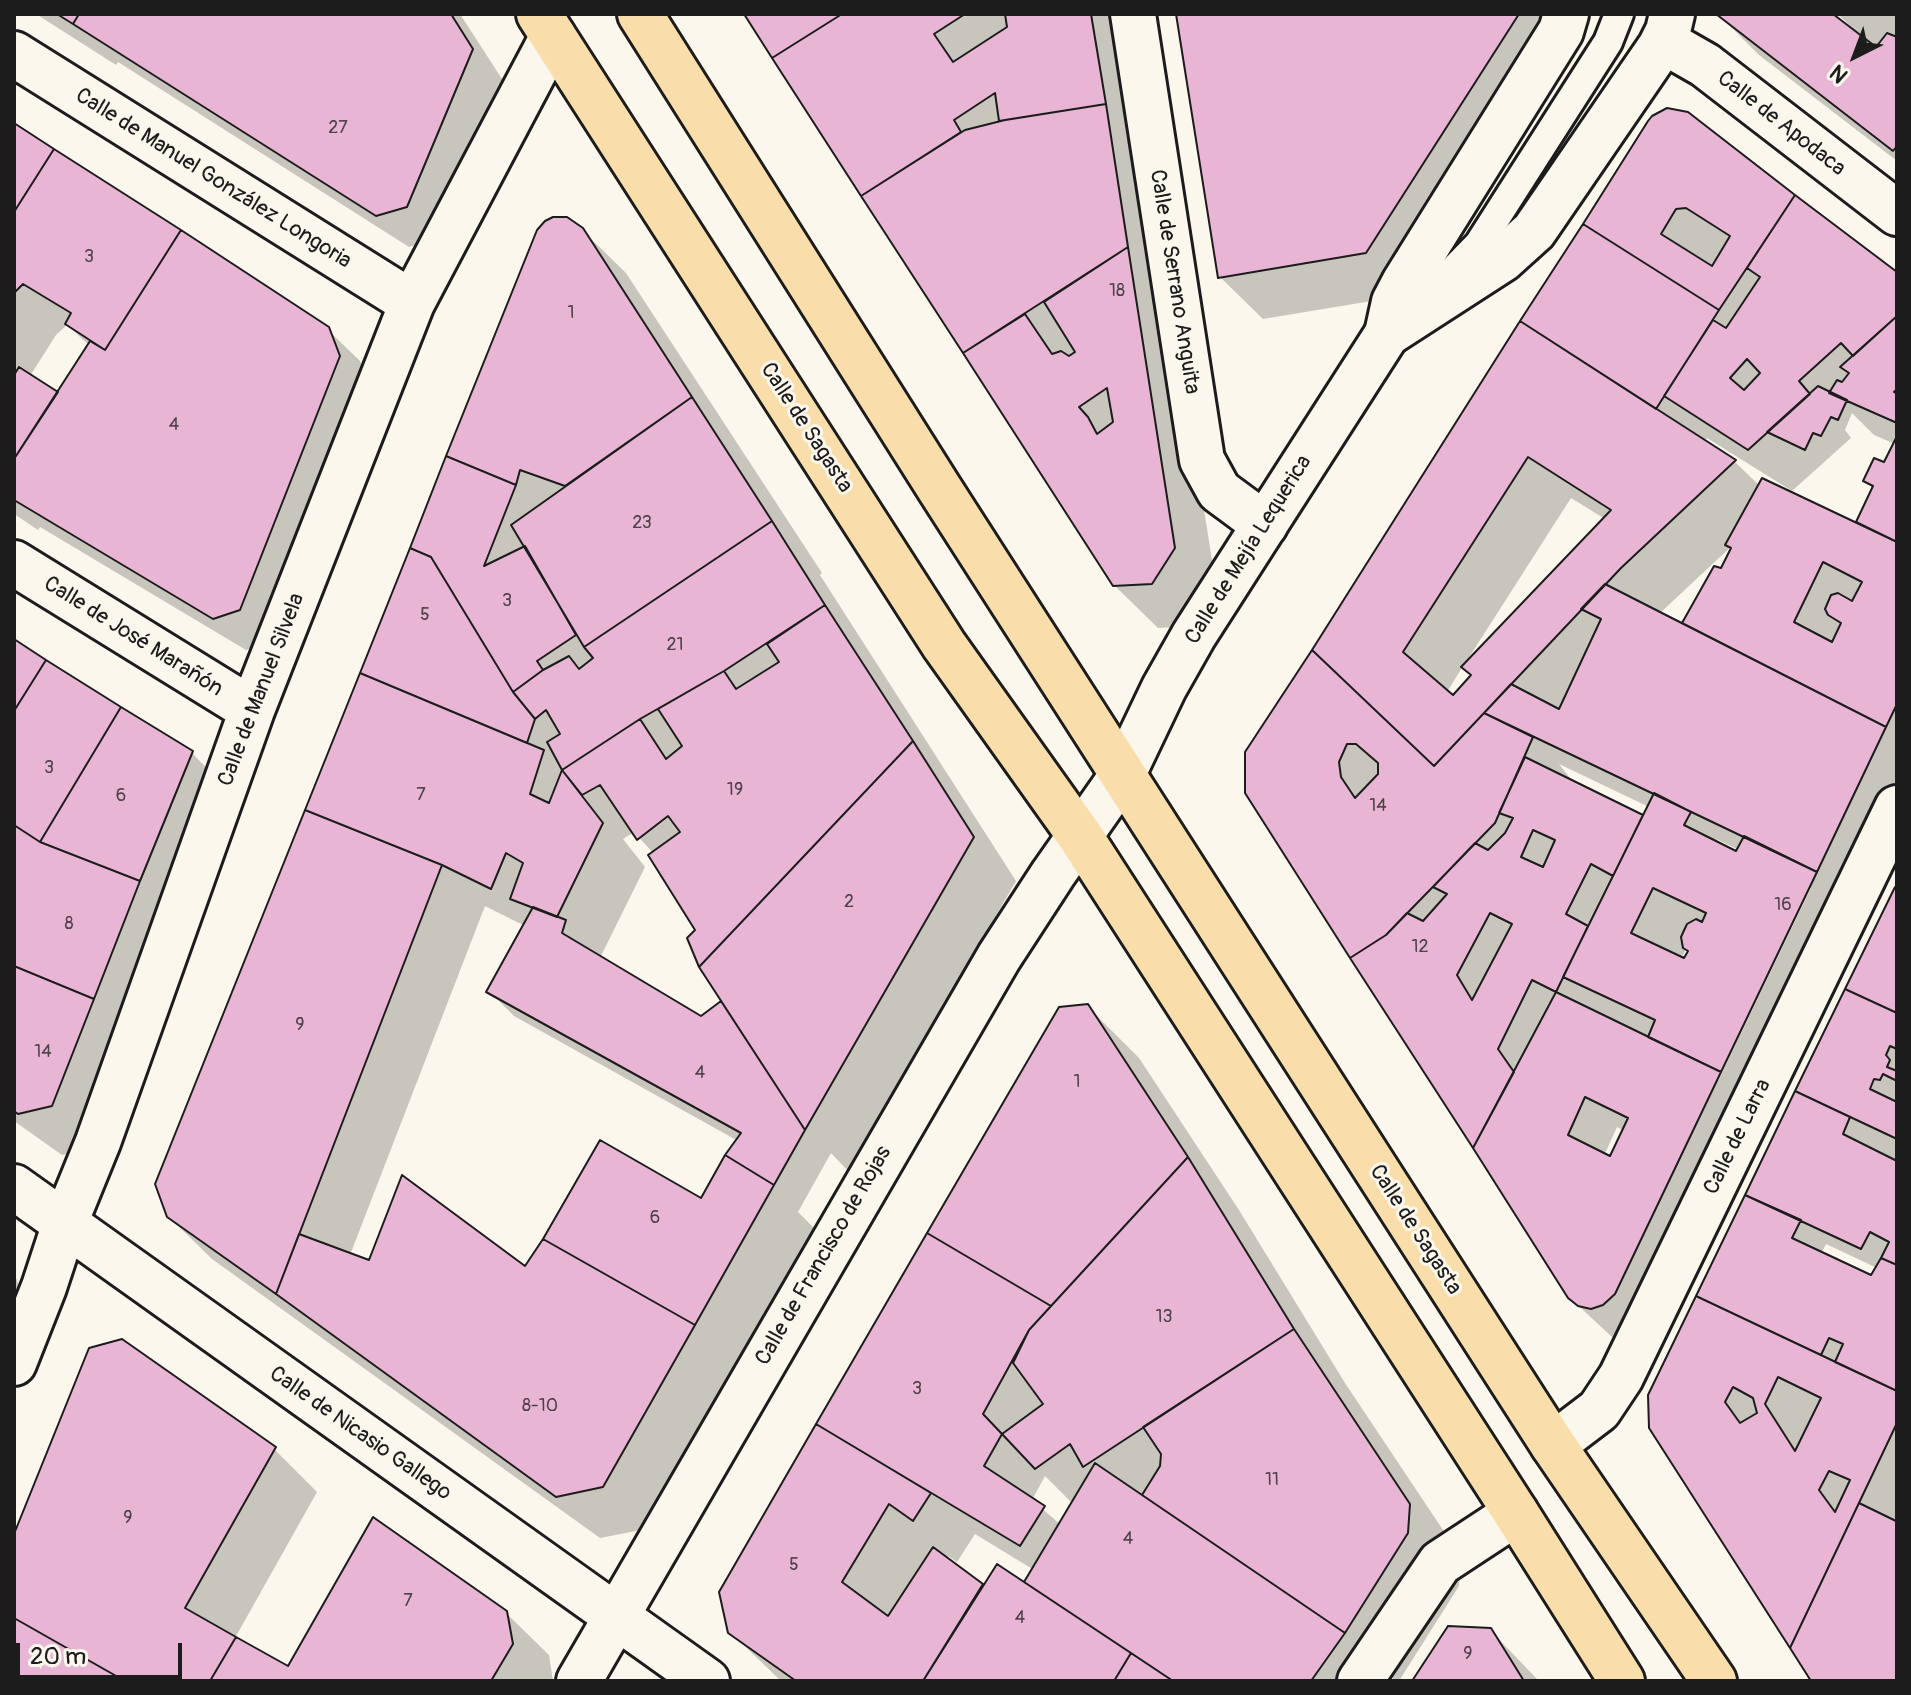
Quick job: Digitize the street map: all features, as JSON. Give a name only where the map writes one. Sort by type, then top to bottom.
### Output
[{"type":"main road","name":"Calle de Sagasta","points":[[640,14],[1553,1445],[1714,1681]]},
{"type":"main road","name":"Calle de Sagasta","points":[[546,25],[944,645],[1080,836],[1622,1681]]},
{"type":"street","name":"Calle de Serrano Anguita","points":[[1133,14],[1202,460],[1219,491],[1265,525]]},
{"type":"street","name":"Calle de Mejía Lequerica","points":[[1123,774],[1179,661],[1387,334],[1394,302],[1404,283],[1561,31],[1566,14]]},
{"type":"street","name":"Calle de Manuel Silvela","points":[[14,1363],[103,1128],[252,710],[412,303],[546,25]]},
{"type":"street","name":"Calle de Mejía Lequerica","points":[[1387,334],[1503,259],[1534,231],[1666,30]]},
{"type":"street","name":"Calle de Apodaca","points":[[1666,30],[1677,49],[1705,65],[1897,213]]},
{"type":"street","name":"Calle de Manuel González Longoria","points":[[14,54],[412,303]]},
{"type":"street","name":"Calle de José Marañón","points":[[14,563],[252,710]]},
{"type":"street","points":[[1080,836],[1123,774]]},
{"type":"street","name":"Calle de Larra","points":[[1553,1445],[1599,1410],[1621,1377],[1897,808]]},
{"type":"street","name":"Calle de Francisco de Rojas","points":[[579,1681],[999,957],[1080,836]]},
{"type":"street","name":"Calle de Nicasio Gallego","points":[[14,1187],[707,1681]]},
{"type":"street","points":[[1360,1681],[1440,1563],[1516,1513]]},
{"type":"lane","points":[[1387,334],[1404,313],[1450,276],[1479,244],[1608,42],[1619,14]]},
{"type":"building","points":[[57,14],[79,14],[73,24]]},
{"type":"building","points":[[79,14],[451,14],[473,49],[407,207],[376,216],[73,24]]},
{"type":"building","points":[[744,14],[842,14],[772,58]]},
{"type":"building","points":[[842,14],[965,14],[934,34],[953,62],[1007,27],[1005,14],[1091,14],[1106,104],[999,121],[995,93],[954,120],[961,132],[861,196],[772,58]]},
{"type":"building","points":[[1176,14],[1519,14],[1366,253],[1218,278]]},
{"type":"building","points":[[1716,14],[1833,14],[1876,47],[1887,33],[1897,37],[1897,146],[1893,151]]},
{"type":"building","points":[[1106,104],[1128,247],[963,353],[861,196],[965,130],[1005,120]]},
{"type":"building","points":[[1667,108],[1688,112],[1795,195],[1719,310],[1583,224],[1652,116]],"holes":[[[1686,208],[1730,236],[1712,266],[1661,234],[1676,209]]]},
{"type":"building","points":[[14,123],[54,149],[14,212]]},
{"type":"building","points":[[54,149],[181,230],[105,350],[65,324],[71,313],[23,284],[14,293],[14,212]]},
{"type":"building","points":[[1795,195],[1897,272],[1897,316],[1853,356],[1841,343],[1799,381],[1810,394],[1748,450],[1664,396],[1713,320],[1726,328],[1760,277],[1747,268]],"holes":[[[1747,359],[1760,373],[1744,390],[1730,378]]]},
{"type":"building","points":[[553,217],[567,217],[583,228],[692,397],[565,486],[520,470],[516,485],[446,456],[537,230]]},
{"type":"building","points":[[1583,224],[1719,310],[1656,409],[1520,321]]},
{"type":"building","points":[[181,230],[329,327],[340,356],[240,610],[213,619],[14,500],[14,459],[90,341],[105,350]]},
{"type":"building","points":[[1128,247],[1175,548],[1152,584],[1113,586],[963,353],[1025,314],[1052,354],[1061,351],[1069,356],[1075,352],[1044,302]],"holes":[[[1107,388],[1113,422],[1097,434],[1079,407]]]},
{"type":"building","points":[[1897,316],[1897,389],[1894,392],[1897,394],[1897,423],[1829,393],[1837,380],[1842,382],[1849,373],[1840,367]]},
{"type":"building","points":[[1520,321],[1736,460],[1621,568],[1434,766],[1312,650]],"holes":[[[1528,457],[1611,510],[1461,667],[1471,675],[1453,695],[1403,652]]]},
{"type":"building","points":[[19,367],[58,392],[14,459],[14,375]]},
{"type":"building","points":[[1818,386],[1847,400],[1838,420],[1831,417],[1821,436],[1813,433],[1805,450],[1767,432]]},
{"type":"building","points":[[692,397],[772,521],[584,647],[511,525]]},
{"type":"building","points":[[1897,436],[1897,542],[1856,522],[1873,486],[1863,481],[1874,458],[1884,462]]},
{"type":"building","points":[[446,456],[516,485],[484,566],[525,546],[576,635],[537,661],[543,670],[513,692],[431,557],[410,548]]},
{"type":"building","points":[[1762,478],[1897,542],[1897,704],[1886,727],[1682,623],[1714,566],[1721,568],[1731,548],[1725,545]],"holes":[[[1823,562],[1862,582],[1852,601],[1838,593],[1831,595],[1825,609],[1828,615],[1841,623],[1832,642],[1794,622]]]},
{"type":"building","points":[[772,521],[825,605],[562,770],[547,742],[560,734],[546,710],[535,719],[513,692],[569,656],[579,669],[593,658],[584,647]]},
{"type":"building","points":[[410,548],[431,557],[513,692],[535,719],[527,743],[360,673]]},
{"type":"building","points":[[1605,584],[1886,727],[1817,872],[1484,713],[1511,684],[1559,709],[1601,619],[1581,609]]},
{"type":"building","points":[[825,605],[913,741],[699,967],[687,938],[695,930],[648,855],[680,832],[668,816],[637,840],[600,785],[582,795],[562,770],[640,719],[666,759],[682,746],[658,709],[724,671],[736,689],[779,662],[767,644]]},
{"type":"building","points":[[14,639],[46,660],[14,711]]},
{"type":"building","points":[[1312,650],[1434,766],[1484,713],[1533,737],[1495,823],[1386,935],[1350,958],[1245,793],[1245,752]],"holes":[[[1347,744],[1356,744],[1378,763],[1378,774],[1355,798],[1341,777],[1339,762]]]},
{"type":"building","points":[[46,660],[121,707],[40,842],[14,825],[14,711]]},
{"type":"building","points":[[360,673],[544,750],[530,794],[549,803],[562,770],[603,823],[557,917],[510,899],[523,863],[506,853],[491,889],[442,865],[305,810]]},
{"type":"building","points":[[121,707],[193,751],[140,881],[40,842]]},
{"type":"building","points":[[913,741],[974,837],[805,1130],[699,967]]},
{"type":"building","points":[[1525,757],[1643,815],[1613,876],[1591,864],[1566,914],[1588,926],[1556,992],[1532,980],[1498,1049],[1514,1072],[1473,1148],[1350,958],[1386,935],[1407,913],[1423,921],[1447,894],[1433,887],[1475,843],[1488,850],[1505,833],[1513,818],[1499,813]],"holes":[[[1533,830],[1555,840],[1543,867],[1521,857]],[[1490,913],[1512,924],[1472,1000],[1457,975]]]},
{"type":"building","points":[[1654,793],[1691,812],[1684,825],[1736,851],[1744,836],[1817,872],[1721,1072],[1648,1037],[1655,1020],[1563,977]],"holes":[[[1653,888],[1706,913],[1702,922],[1696,919],[1687,924],[1681,937],[1683,948],[1688,951],[1684,958],[1631,933]]]},
{"type":"building","points":[[305,810],[442,865],[276,1294],[167,1217],[155,1184]]},
{"type":"building","points":[[14,825],[40,842],[140,881],[94,999],[14,966]]},
{"type":"building","points":[[1897,888],[1897,1013],[1845,989]]},
{"type":"building","points":[[533,907],[566,920],[562,933],[701,1016],[721,1001],[805,1130],[774,1185],[725,1155],[741,1133],[486,992]]},
{"type":"building","points":[[14,966],[94,999],[52,1106],[18,1114],[14,1111]]},
{"type":"building","points":[[1845,989],[1897,1013],[1897,1049],[1890,1046],[1886,1055],[1890,1060],[1887,1067],[1897,1071],[1897,1081],[1883,1074],[1880,1080],[1874,1079],[1870,1089],[1897,1102],[1897,1139],[1795,1091]]},
{"type":"building","points":[[1556,992],[1721,1072],[1615,1294],[1603,1305],[1591,1309],[1578,1306],[1568,1298],[1473,1148]],"holes":[[[1585,1097],[1628,1118],[1610,1156],[1568,1135]]]},
{"type":"building","points":[[1088,1004],[1188,1157],[1051,1306],[927,1233],[1059,1007]]},
{"type":"building","points":[[1795,1091],[1850,1117],[1843,1134],[1897,1161],[1897,1265],[1881,1258],[1889,1242],[1870,1232],[1861,1249],[1745,1195]]},
{"type":"building","points":[[600,1140],[701,1198],[725,1155],[774,1185],[695,1325],[543,1239]]},
{"type":"building","points":[[1188,1157],[1294,1329],[1083,1467],[1070,1444],[1035,1469],[1002,1434],[1043,1404],[1013,1363],[1029,1330]]},
{"type":"building","points":[[402,1175],[525,1266],[543,1239],[695,1325],[603,1487],[556,1497],[276,1294],[299,1234],[369,1260]]},
{"type":"building","points":[[1745,1195],[1801,1220],[1792,1238],[1871,1275],[1881,1258],[1897,1265],[1897,1391],[1835,1362],[1843,1344],[1829,1338],[1821,1355],[1696,1296]]},
{"type":"building","points":[[927,1233],[1051,1306],[1029,1330],[983,1414],[1002,1434],[984,1466],[1045,1506],[1020,1546],[816,1424]]},
{"type":"building","points":[[1696,1296],[1897,1391],[1897,1423],[1790,1648],[1649,1428],[1648,1395]],"holes":[[[1778,1377],[1821,1398],[1795,1451],[1765,1404]],[[1733,1387],[1753,1398],[1757,1413],[1740,1423],[1725,1402]],[[1829,1471],[1850,1480],[1835,1512],[1819,1490]]]},
{"type":"building","points":[[1294,1329],[1410,1504],[1408,1533],[1345,1633],[1142,1495],[1160,1466],[1161,1454],[1143,1427]]},
{"type":"building","points":[[122,1339],[276,1447],[185,1608],[236,1637],[210,1681],[125,1681],[14,1618],[14,1534],[89,1348]]},
{"type":"building","points":[[816,1424],[931,1493],[913,1521],[889,1504],[842,1582],[888,1616],[933,1547],[983,1584],[923,1681],[796,1681],[728,1633],[719,1592]]},
{"type":"building","points":[[1095,1463],[1345,1633],[1311,1681],[1173,1681],[1024,1582]]},
{"type":"building","points":[[1859,1503],[1897,1519],[1897,1681],[1811,1681],[1790,1648]]},
{"type":"building","points":[[373,1517],[507,1611],[513,1644],[491,1681],[210,1681],[236,1637],[288,1666]]},
{"type":"building","points":[[997,1564],[1131,1653],[1114,1681],[923,1681]]},
{"type":"building","points":[[14,1618],[102,1668],[125,1681],[14,1681]]},
{"type":"building","points":[[1448,1626],[1491,1628],[1524,1681],[1412,1681]]},
{"type":"building","points":[[1131,1653],[1173,1681],[1114,1681]]}]
